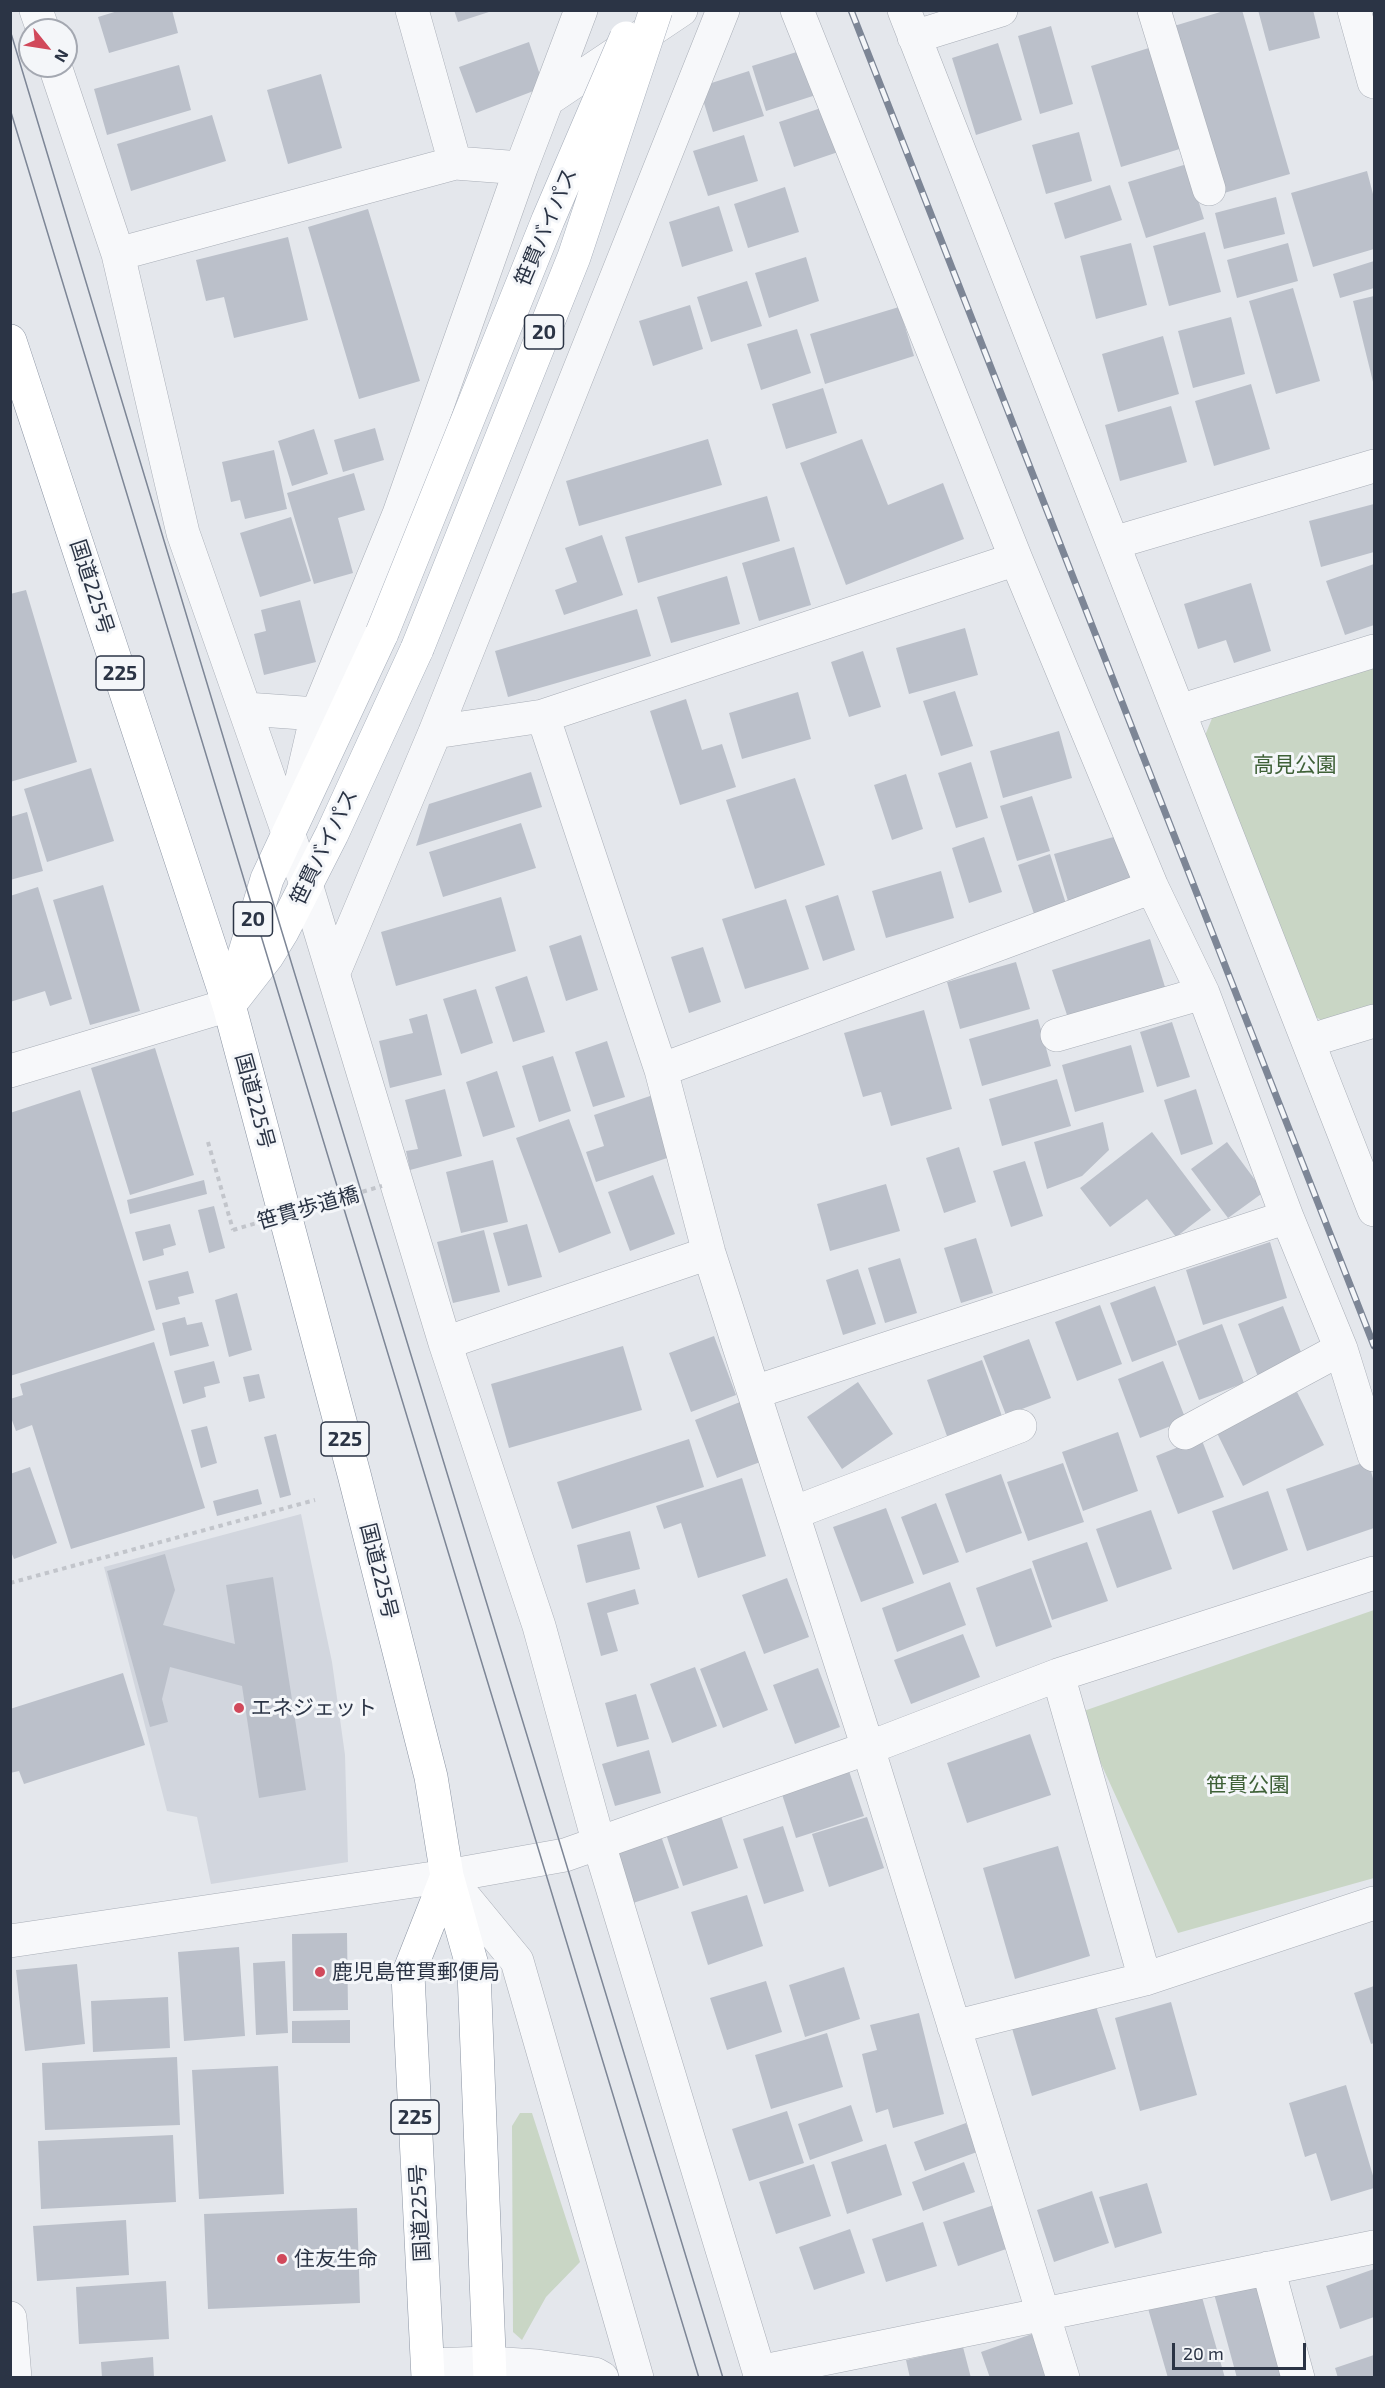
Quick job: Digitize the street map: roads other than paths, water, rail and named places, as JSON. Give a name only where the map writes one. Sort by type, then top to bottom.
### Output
[{"type":"main road","name":"笹貫バイパス","points":[[229,1005],[267,879],[382,633],[548,220],[638,10]]},
{"type":"main road","name":"笹貫バイパス","points":[[229,1005],[268,955],[306,884],[417,649],[574,257],[656,10]]},
{"type":"main road","name":"国道225号","points":[[10,341],[229,1005],[354,1474],[431,1777],[447,1876],[474,1972],[489,2370]]},
{"type":"main road","points":[[317,714],[349,700]]},
{"type":"main road","name":"国道225号","points":[[428,2371],[408,1975],[447,1876]]},
{"type":"street","points":[[412,10],[455,163]]},
{"type":"street","points":[[288,837],[317,714],[399,514],[521,168],[581,10]]},
{"type":"street","points":[[547,100],[681,10]]},
{"type":"street","points":[[334,972],[435,732],[723,10]]},
{"type":"street","points":[[797,10],[1016,559],[1152,887],[1203,993],[1287,1217],[1341,1349],[1374,1455]]},
{"type":"street","points":[[1001,10],[909,24],[1374,1210]]},
{"type":"street","points":[[1154,10],[1209,189]]},
{"type":"street","points":[[1354,10],[1374,82]]},
{"type":"street","points":[[59,78],[118,254],[183,532],[306,884],[445,1343],[539,1626],[599,1844],[760,2375],[1043,2313],[1374,2247]]},
{"type":"street","points":[[118,254],[455,163],[521,168]]},
{"type":"street","points":[[1113,543],[1374,466]]},
{"type":"street","points":[[435,732],[543,716],[1016,559]]},
{"type":"street","points":[[1179,711],[1374,651]]},
{"type":"street","points":[[246,709],[317,714]]},
{"type":"street","points":[[543,716],[661,1070],[709,1253],[868,1748],[1063,2378]]},
{"type":"street","points":[[661,1070],[1152,887]]},
{"type":"street","points":[[1057,1035],[1203,993]]},
{"type":"street","points":[[10,1071],[229,1005]]},
{"type":"street","points":[[1308,1041],[1374,1021]]},
{"type":"street","points":[[754,1392],[1287,1217]]},
{"type":"street","points":[[445,1343],[709,1253]]},
{"type":"street","points":[[1185,1433],[1341,1349]]},
{"type":"street","points":[[793,1513],[1020,1426]]},
{"type":"street","points":[[10,1941],[447,1876],[565,1855],[868,1748],[1058,1675],[1374,1573]]},
{"type":"street","points":[[1058,1675],[1145,1979]]},
{"type":"street","points":[[447,1876],[517,1961],[637,2378]]},
{"type":"street","points":[[954,2027],[1145,1979],[1374,1903]]},
{"type":"street","points":[[1268,2268],[1298,2378]]},
{"type":"street","points":[[10,2318],[15,2378]]},
{"type":"street","points":[[428,2371],[537,2366],[595,2374],[602,2378]]},
{"type":"tram line","points":[[10,30],[282,932],[723,2378]]},
{"type":"tram line","points":[[10,109],[699,2378]]},
{"type":"railway","points":[[851,10],[1374,1346]]},
{"type":"place","name":"エネジェット","points":[[239,1708]]},
{"type":"place","name":"鹿児島笹貫郵便局","points":[[320,1972]]},
{"type":"place","name":"住友生命","points":[[282,2259]]},
{"type":"park label","name":"高見公園","points":[[1295,765]]},
{"type":"park label","name":"笹貫公園","points":[[1248,1785]]}]
